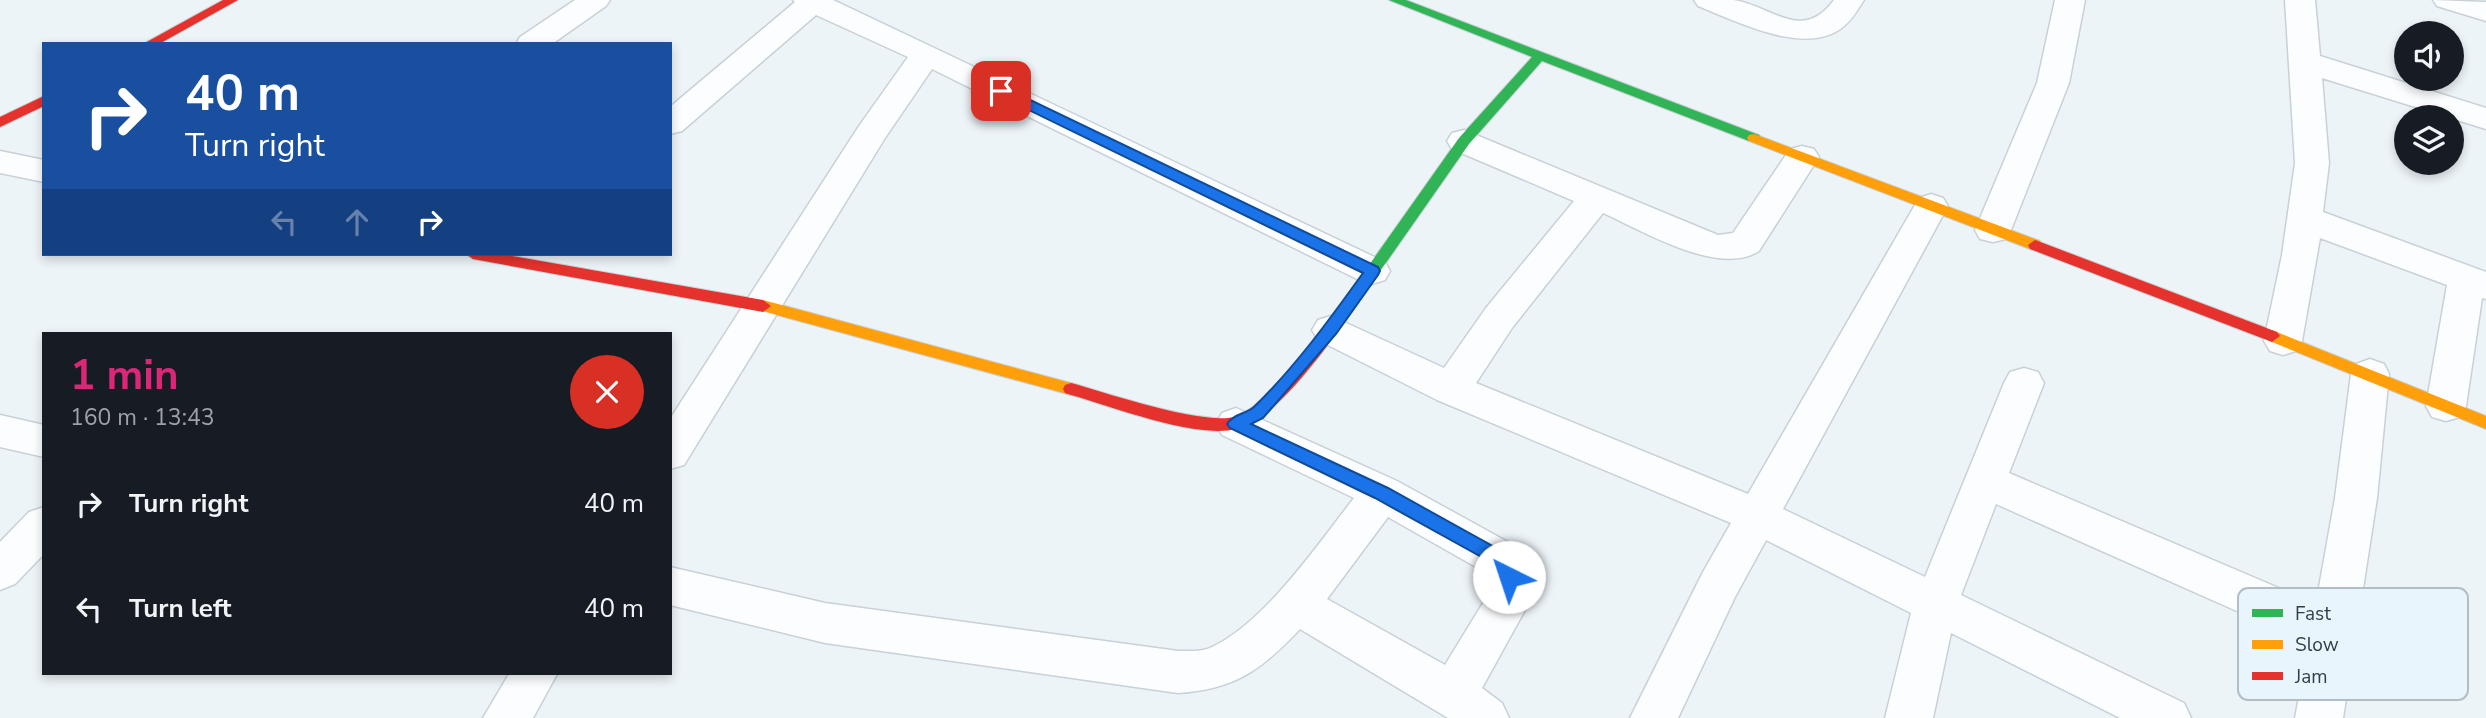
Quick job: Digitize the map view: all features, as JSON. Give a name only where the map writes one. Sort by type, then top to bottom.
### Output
[{"type":"street","points":[[153,42],[232,0]]},
{"type":"street","points":[[534,42],[596,0]]},
{"type":"street","points":[[1395,0],[2371,374],[2486,423]]},
{"type":"street","points":[[1709,0],[1790,30],[1812,28],[1832,22],[1849,0]]},
{"type":"street","points":[[1993,230],[2053,83],[2070,0]]},
{"type":"street","points":[[2283,341],[2312,163],[2300,0]]},
{"type":"street","points":[[2448,0],[2486,12]]},
{"type":"street","points":[[672,122],[810,1],[926,54],[1373,271]]},
{"type":"street","points":[[672,450],[871,134],[926,54]]},
{"type":"street","points":[[1236,424],[1257,414],[1331,330],[1464,141],[1539,57]]},
{"type":"street","points":[[2305,62],[2486,120]]},
{"type":"street","points":[[0,123],[42,101]]},
{"type":"street","points":[[1464,141],[1714,247],[1737,248],[1746,242],[1802,157]]},
{"type":"street","points":[[0,162],[42,172]]},
{"type":"street","points":[[1451,389],[1499,318],[1597,197]]},
{"type":"street","points":[[1654,718],[1719,585],[1931,206]]},
{"type":"street","points":[[2305,219],[2476,282],[2446,406]]},
{"type":"street","points":[[484,256],[763,306],[1203,424],[1236,424],[1381,493],[1491,554],[1509,577],[1508,601],[1469,706],[1296,604]]},
{"type":"street","points":[[1331,330],[1451,389],[1758,516],[2167,718]]},
{"type":"street","points":[[2342,588],[2357,498],[2371,374]]},
{"type":"street","points":[[1909,718],[1936,603],[2024,383]]},
{"type":"street","points":[[0,431],[42,441]]},
{"type":"street","points":[[1984,481],[2238,591]]},
{"type":"street","points":[[672,586],[825,623],[1178,672],[1214,669],[1241,655],[1296,604],[1381,493]]},
{"type":"street","points":[[0,571],[42,527]]},
{"type":"street","points":[[507,718],[533,675]]},
{"type":"street","points":[[2319,718],[2322,700]]},
{"type":"traffic: fast","points":[[1395,0],[1754,138]]},
{"type":"traffic: fast","points":[[1343,313],[1464,141],[1539,57]]},
{"type":"traffic: slow","points":[[1754,138],[2035,245]]},
{"type":"traffic: slow","points":[[763,306],[1071,389]]},
{"type":"traffic: slow","points":[[2272,336],[2486,423]]},
{"type":"traffic: jam","points":[[153,42],[232,0]]},
{"type":"traffic: jam","points":[[0,123],[42,101]]},
{"type":"traffic: jam","points":[[2035,245],[2272,336]]},
{"type":"traffic: jam","points":[[484,256],[763,306]]},
{"type":"traffic: jam","points":[[1071,389],[1181,419],[1203,423],[1237,423],[1249,417],[1279,392],[1343,313]]},
{"type":"route","points":[[1001,91],[1373,271],[1331,330],[1257,414],[1236,424],[1381,493],[1491,554],[1509,577]]}]
